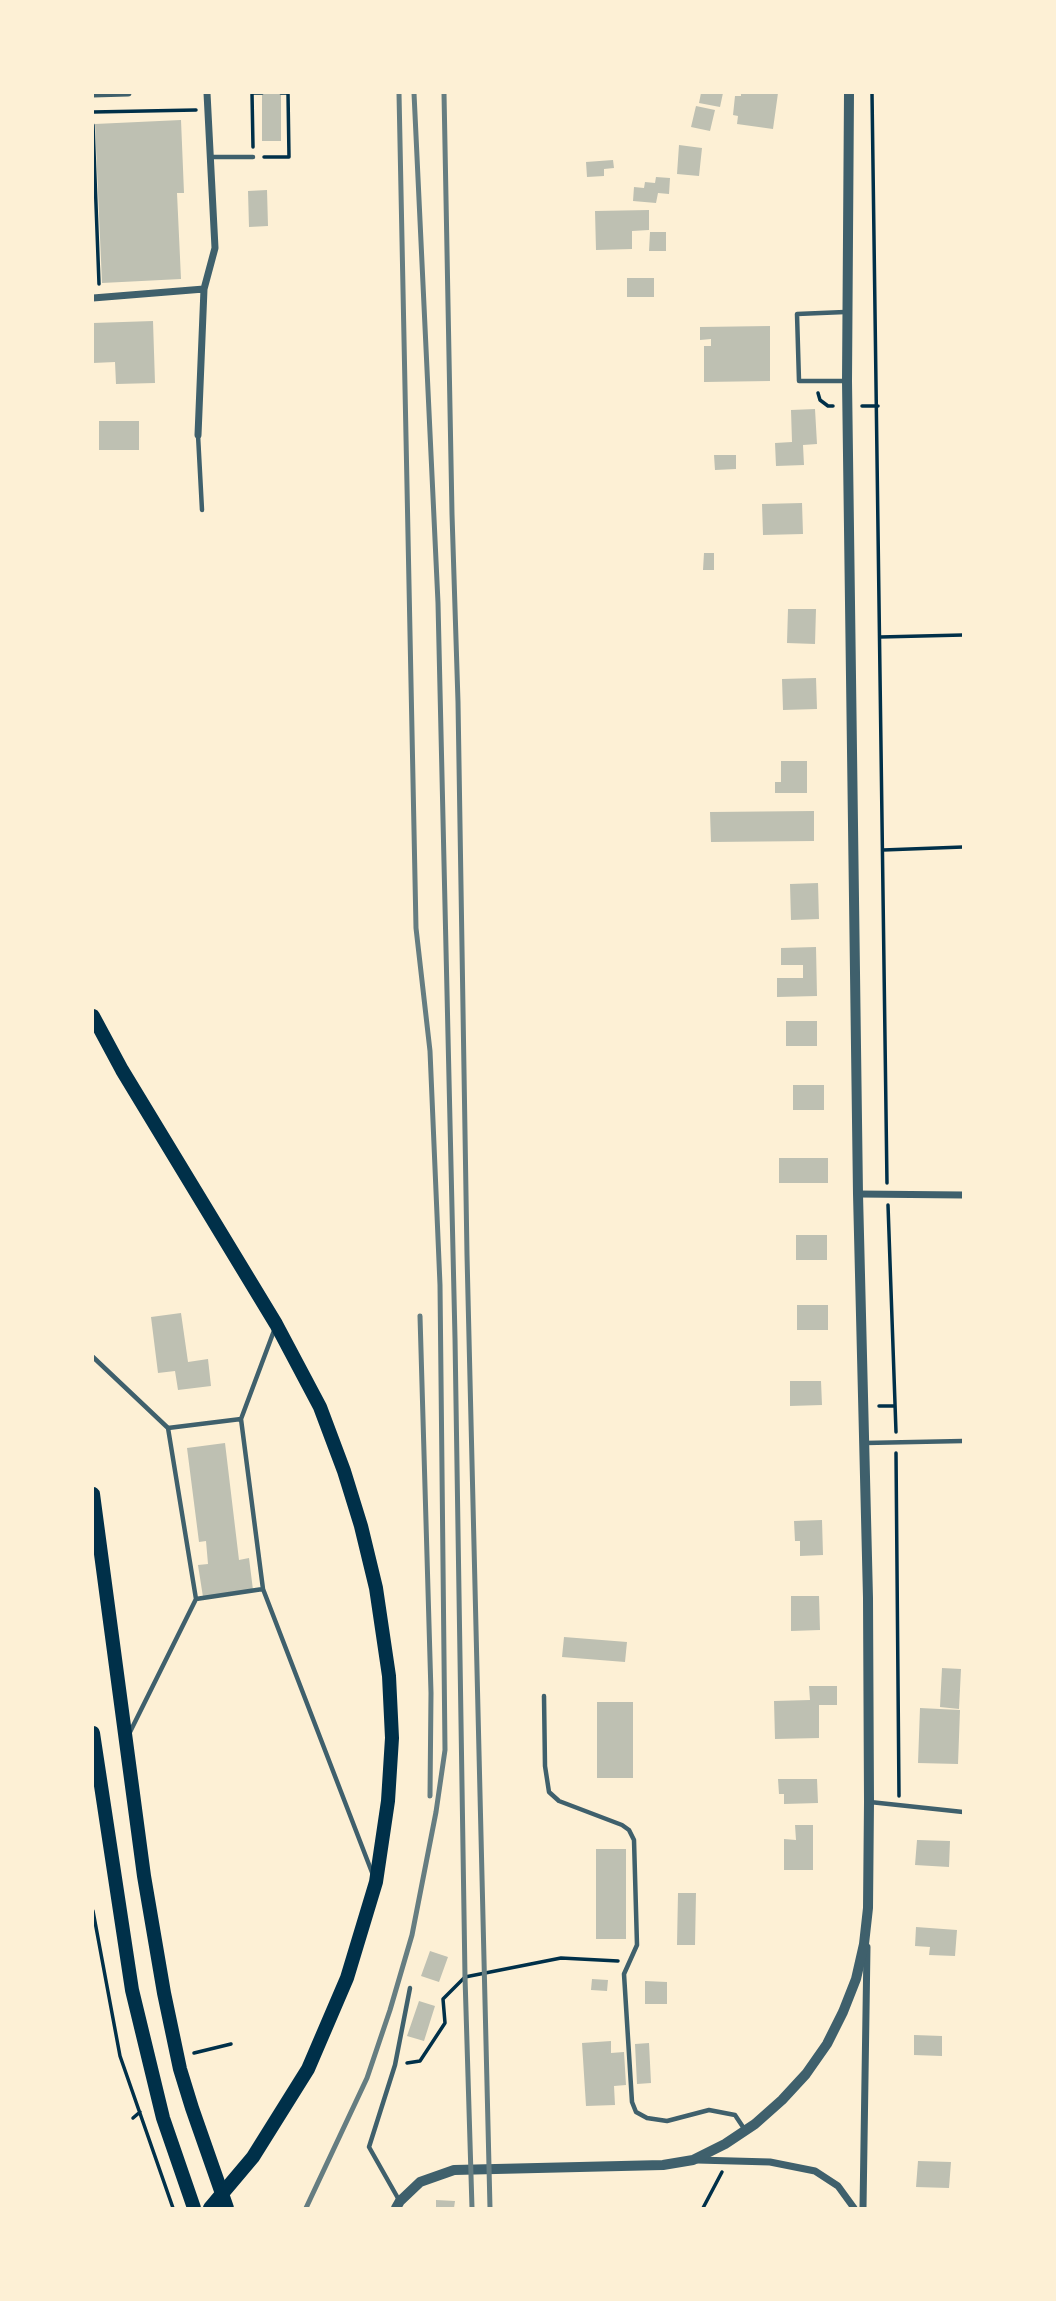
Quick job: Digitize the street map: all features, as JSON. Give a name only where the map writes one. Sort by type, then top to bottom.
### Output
[{"type":"main road","points":[[93,1016],[122,1070],[276,1324],[320,1407],[361,1526],[376,1588],[389,1676],[392,1738],[388,1801],[376,1882],[347,1978],[308,2069],[253,2157],[210,2208]]},
{"type":"main road","points":[[93,1494],[144,1876],[164,1993],[180,2068],[228,2208]]},
{"type":"main road","points":[[93,1733],[132,1990],[163,2118],[194,2208]]},
{"type":"street","points":[[93,94],[128,93]]},
{"type":"street","points":[[198,435],[204,289],[215,248],[207,93]]},
{"type":"street","points":[[849,93],[846,312],[869,1802],[863,2208]]},
{"type":"street","points":[[96,298],[204,289]]},
{"type":"street","points":[[858,1194],[963,1195]]},
{"type":"street","points":[[693,2160],[745,2131],[782,2100],[806,2074],[827,2044],[844,2012],[856,1979],[868,1908]]},
{"type":"street","points":[[398,2205],[420,2182],[454,2169],[663,2165],[693,2160],[770,2162],[815,2171],[838,2186],[854,2208]]},
{"type":"lane","points":[[211,157],[253,157]]},
{"type":"lane","points":[[846,312],[797,314],[799,381],[847,381]]},
{"type":"lane","points":[[198,435],[202,510]]},
{"type":"lane","points":[[276,1324],[241,1419],[263,1589],[376,1882]]},
{"type":"lane","points":[[93,1357],[168,1428],[196,1599],[125,1742]]},
{"type":"lane","points":[[168,1428],[241,1419]]},
{"type":"lane","points":[[864,1443],[963,1441]]},
{"type":"lane","points":[[196,1599],[263,1589]]},
{"type":"lane","points":[[544,1696],[545,1766],[549,1792],[559,1801],[622,1825],[629,1830],[634,1840],[637,1945],[624,1974],[632,2102],[636,2112],[647,2118],[667,2121],[709,2109],[735,2115],[745,2131]]},
{"type":"lane","points":[[869,1802],[963,1812]]},
{"type":"lane","points":[[398,2205],[369,2147],[395,2065],[410,1987]]},
{"type":"path","points":[[262,93],[252,93],[253,157],[289,158],[288,93],[281,93]]},
{"type":"path","points":[[872,93],[887,1195],[896,1443],[899,1805]]},
{"type":"path","points":[[93,112],[208,110]]},
{"type":"path","points":[[93,125],[96,298]]},
{"type":"path","points":[[880,637],[963,635]]},
{"type":"path","points":[[883,850],[963,847]]},
{"type":"path","points":[[93,1911],[120,2056],[173,2208]]},
{"type":"path","points":[[395,2065],[421,2061],[445,2023],[443,1999],[465,1977],[561,1958],[626,1961]]},
{"type":"path","points":[[194,2052],[231,2044]]},
{"type":"path","points":[[133,2118],[140,2112]]},
{"type":"path","points":[[704,2208],[727,2161]]},
{"type":"building","points":[[262,93],[281,93],[281,141],[262,141]]},
{"type":"building","points":[[701,93],[723,93],[720,107],[699,103]]},
{"type":"building","points":[[741,93],[778,93],[773,129],[737,124],[738,116],[733,115],[735,96],[741,96]]},
{"type":"building","points":[[696,106],[715,110],[710,131],[691,127]]},
{"type":"building","points":[[181,120],[184,193],[177,193],[181,279],[102,283],[95,124]]},
{"type":"building","points":[[679,145],[702,148],[699,176],[677,174]]},
{"type":"building","points":[[613,160],[614,168],[604,169],[604,176],[587,177],[586,162]]},
{"type":"building","points":[[656,177],[670,178],[669,194],[658,193],[656,203],[633,201],[634,187],[644,188],[645,182],[655,183]]},
{"type":"building","points":[[267,190],[268,226],[249,227],[248,191]]},
{"type":"building","points":[[649,210],[649,230],[632,231],[632,249],[596,250],[595,211]]},
{"type":"building","points":[[650,232],[666,232],[666,251],[649,251]]},
{"type":"building","points":[[627,278],[654,278],[654,297],[627,297]]},
{"type":"building","points":[[153,321],[155,383],[116,384],[115,362],[93,363],[93,323]]},
{"type":"building","points":[[770,326],[770,381],[704,382],[704,346],[711,346],[711,339],[700,340],[700,327]]},
{"type":"building","points":[[815,409],[817,444],[803,445],[804,465],[776,466],[775,443],[792,442],[791,410]]},
{"type":"building","points":[[99,421],[139,421],[139,450],[99,450]]},
{"type":"building","points":[[714,455],[736,455],[736,469],[715,470]]},
{"type":"building","points":[[802,503],[803,534],[763,535],[762,504]]},
{"type":"building","points":[[704,553],[714,553],[714,570],[703,570]]},
{"type":"building","points":[[788,609],[816,609],[815,644],[787,643]]},
{"type":"building","points":[[816,678],[817,709],[783,710],[782,679]]},
{"type":"building","points":[[781,761],[807,761],[807,793],[775,793],[775,782],[781,782]]},
{"type":"building","points":[[814,811],[814,841],[711,842],[710,812]]},
{"type":"building","points":[[818,883],[819,919],[791,920],[790,884]]},
{"type":"building","points":[[816,947],[817,996],[777,997],[777,978],[803,978],[803,965],[781,965],[781,948]]},
{"type":"building","points":[[786,1021],[817,1021],[817,1046],[786,1046]]},
{"type":"building","points":[[793,1085],[824,1085],[824,1110],[793,1110]]},
{"type":"building","points":[[779,1158],[828,1158],[828,1183],[779,1183]]},
{"type":"building","points":[[796,1235],[827,1235],[827,1260],[796,1260]]},
{"type":"building","points":[[797,1305],[828,1305],[828,1330],[797,1330]]},
{"type":"building","points":[[181,1313],[188,1362],[208,1359],[211,1386],[178,1390],[175,1371],[158,1373],[151,1317]]},
{"type":"building","points":[[790,1381],[821,1381],[822,1405],[790,1406]]},
{"type":"building","points":[[225,1443],[239,1560],[249,1558],[253,1590],[203,1597],[198,1565],[208,1564],[206,1541],[199,1542],[187,1448]]},
{"type":"building","points":[[822,1520],[823,1555],[800,1556],[800,1541],[795,1541],[794,1521]]},
{"type":"building","points":[[791,1596],[819,1596],[820,1630],[791,1631]]},
{"type":"building","points":[[564,1637],[627,1642],[625,1662],[562,1657]]},
{"type":"building","points":[[942,1668],[961,1669],[959,1709],[940,1707]]},
{"type":"building","points":[[809,1686],[837,1686],[837,1705],[819,1705],[819,1738],[775,1739],[774,1701],[810,1700]]},
{"type":"building","points":[[597,1702],[633,1702],[633,1778],[597,1778]]},
{"type":"building","points":[[920,1708],[960,1710],[958,1764],[918,1763]]},
{"type":"building","points":[[778,1779],[817,1779],[818,1803],[784,1804],[784,1794],[779,1794]]},
{"type":"building","points":[[795,1825],[813,1825],[813,1870],[784,1870],[784,1839],[796,1840]]},
{"type":"building","points":[[917,1840],[950,1841],[949,1867],[915,1865]]},
{"type":"building","points":[[596,1849],[626,1849],[626,1939],[596,1939]]},
{"type":"building","points":[[678,1893],[696,1893],[695,1945],[677,1945]]},
{"type":"building","points":[[916,1927],[957,1930],[955,1956],[929,1955],[930,1947],[915,1946]]},
{"type":"building","points":[[430,1951],[448,1957],[439,1982],[421,1976]]},
{"type":"building","points":[[592,1979],[608,1980],[607,1991],[591,1990]]},
{"type":"building","points":[[645,1981],[667,1982],[667,2004],[645,2004]]},
{"type":"building","points":[[419,2001],[435,2006],[424,2041],[407,2036]]},
{"type":"building","points":[[914,2035],[942,2036],[942,2056],[914,2055]]},
{"type":"building","points":[[611,2041],[611,2053],[624,2052],[626,2085],[614,2086],[615,2105],[586,2106],[582,2043]]},
{"type":"building","points":[[649,2043],[651,2083],[637,2084],[635,2044]]},
{"type":"building","points":[[918,2161],[951,2162],[949,2188],[916,2187]]},
{"type":"building","points":[[436,2200],[455,2201],[454,2208],[436,2208]]},
{"type":"railway","points":[[306,2208],[367,2078],[390,2010],[412,1935],[445,1750],[440,1285],[430,1051],[416,928],[399,93]]},
{"type":"railway","points":[[414,93],[438,603],[455,1338],[465,1977],[472,2208]]},
{"type":"railway","points":[[444,93],[467,1255],[490,2208]]},
{"type":"railway","points":[[420,1316],[431,1693],[430,1796]]}]
